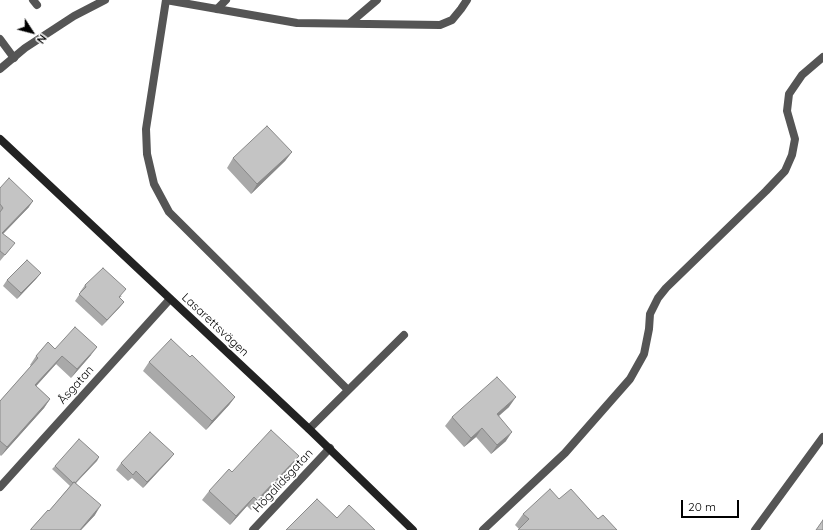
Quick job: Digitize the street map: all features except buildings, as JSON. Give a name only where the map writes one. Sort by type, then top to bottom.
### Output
[{"type":"main road","name":"Lasarettsvägen","points":[[0,139],[310,428],[413,530]]},
{"type":"street","points":[[0,70],[25,48],[94,2],[105,0]]},
{"type":"street","points":[[348,390],[169,212],[154,184],[147,154],[146,129],[166,0],[296,23],[440,25],[452,20],[467,0]]},
{"type":"street","points":[[217,9],[226,0]]},
{"type":"street","points":[[350,23],[377,0]]},
{"type":"street","points":[[0,38],[14,58]]},
{"type":"street","points":[[482,530],[565,452],[630,379],[644,354],[649,329],[650,314],[658,298],[666,288],[766,192],[785,171],[792,155],[795,139],[787,111],[789,94],[802,75],[823,57]]},
{"type":"street","name":"Åsgatan","points":[[0,487],[170,299]]},
{"type":"street","points":[[310,428],[404,335]]},
{"type":"street","points":[[755,530],[823,437]]},
{"type":"street","name":"Högalidsgatan","points":[[253,530],[330,448]]}]
